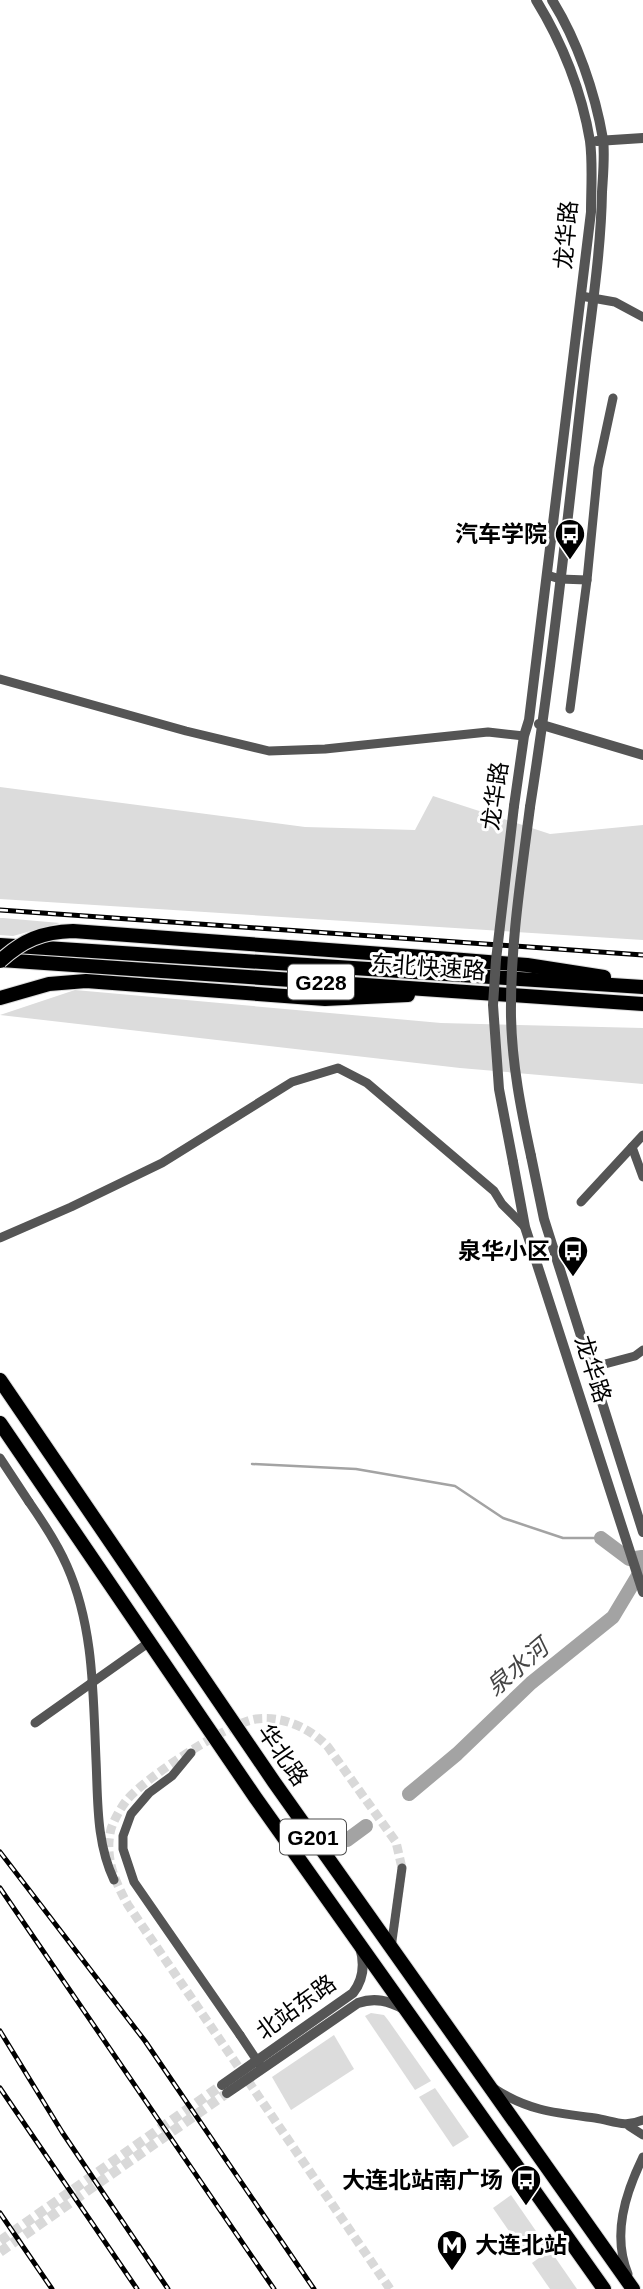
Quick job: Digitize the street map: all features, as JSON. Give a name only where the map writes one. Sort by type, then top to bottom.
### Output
[{"type":"highway","points":[[0,960],[36,936],[74,931],[554,968],[643,986]]},
{"type":"highway","name":"东北快速路","points":[[0,945],[643,986]]},
{"type":"highway","name":"东北快速路","points":[[0,960],[643,1004]]},
{"type":"highway","points":[[0,998],[49,984],[86,981],[325,999],[459,992]]},
{"type":"highway","name":"华北路","points":[[0,1380],[174,1639],[634,2289]]},
{"type":"highway","name":"华北路","points":[[0,1423],[148,1643],[604,2289]]},
{"type":"street","name":"龙华路","points":[[536,0],[566,56],[590,142],[591,212],[529,720],[524,736],[514,806],[493,1005],[499,1089],[525,1227],[643,1592]]},
{"type":"street","name":"龙华路","points":[[552,0],[563,17],[579,57],[603,141],[601,222],[560,579],[530,807],[513,958],[511,1018],[518,1091],[544,1219],[643,1532]]},
{"type":"street","points":[[590,142],[643,138]]},
{"type":"street","points":[[581,296],[615,302],[643,317]]},
{"type":"street","points":[[570,709],[587,580],[597,468],[612,398]]},
{"type":"street","points":[[547,575],[560,579],[587,580]]},
{"type":"street","points":[[0,679],[186,732],[269,751],[325,749],[488,732],[524,736]]},
{"type":"street","points":[[529,720],[643,755]]},
{"type":"street","points":[[0,1238],[162,1163],[292,1082],[338,1068],[367,1083],[484,1182],[525,1227]]},
{"type":"street","points":[[581,1202],[643,1135]]},
{"type":"street","points":[[632,1147],[643,1177]]},
{"type":"street","points":[[590,1368],[635,1356],[643,1349]]},
{"type":"street","points":[[0,1458],[66,1563],[85,1619],[91,1660],[100,1832],[102,1848],[114,1880]]},
{"type":"street","points":[[35,1723],[148,1643]]},
{"type":"street","points":[[191,1753],[172,1776],[149,1793],[131,1814],[123,1836],[123,1849],[134,1882],[260,2065]]},
{"type":"street","points":[[391,1948],[402,1868]]},
{"type":"street","name":"北站东路","points":[[260,2065],[353,1993],[358,1986],[363,1967],[359,1945]]},
{"type":"street","name":"北站东路","points":[[225,2089],[358,2003],[366,2000],[385,2001],[405,2009]]},
{"type":"street","points":[[489,2085],[519,2102],[549,2113],[629,2126],[643,2134]]},
{"type":"street","points":[[629,2126],[643,2120]]},
{"type":"street","points":[[634,2289],[624,2264],[621,2237],[624,2206],[630,2184],[643,2157]]},
{"type":"shaded area","points":[[0,787],[305,827],[415,830],[433,796],[550,834],[643,825],[643,940],[0,899]]},
{"type":"shaded area","points":[[0,918],[60,923],[13,936],[0,935]]},
{"type":"shaded area","points":[[75,990],[441,1023],[643,1028],[643,1084],[460,1068],[0,1015]]},
{"type":"shaded area","points":[[371,2013],[384,2015],[431,2081],[415,2090],[365,2016]]},
{"type":"shaded area","points":[[334,2035],[354,2069],[291,2110],[272,2077]]},
{"type":"shaded area","points":[[435,2088],[469,2137],[453,2147],[419,2097]]},
{"type":"shaded area","points":[[511,2195],[545,2244],[527,2257],[493,2208]]},
{"type":"shaded area","points":[[550,2250],[577,2289],[550,2289],[532,2263]]},
{"type":"waterway","points":[[252,1464],[356,1469],[455,1486],[503,1518],[563,1538],[601,1538]]},
{"type":"waterway","points":[[601,1538],[629,1559],[642,1557]]},
{"type":"waterway","name":"泉水河","points":[[409,1794],[457,1754],[531,1683],[613,1617],[643,1567]]},
{"type":"waterway","name":"泉水河","points":[[347,1840],[366,1826]]},
{"type":"tunnel","points":[[390,2289],[128,1905],[112,1869],[109,1839],[114,1822],[126,1801],[168,1766],[208,1740],[244,1722],[276,1719],[295,1724],[328,1747],[396,1842],[402,1868]]},
{"type":"tunnel","points":[[0,2241],[222,2085]]},
{"type":"tunnel","points":[[0,2252],[227,2093]]},
{"type":"railway","points":[[0,910],[643,955]]},
{"type":"railway","points":[[0,1852],[145,2041],[314,2289]]},
{"type":"railway","points":[[0,1888],[274,2289]]},
{"type":"railway","points":[[0,2031],[62,2132],[168,2289]]},
{"type":"railway","points":[[0,2088],[137,2289]]},
{"type":"railway","points":[[0,2213],[52,2289]]},
{"type":"place","name":"汽车学院","points":[[570,561]]},
{"type":"place","name":"泉华小区","points":[[573,1278]]},
{"type":"place","name":"大连北站南广场","points":[[526,2207]]},
{"type":"place","name":"大连北站","points":[[452,2272]]}]
